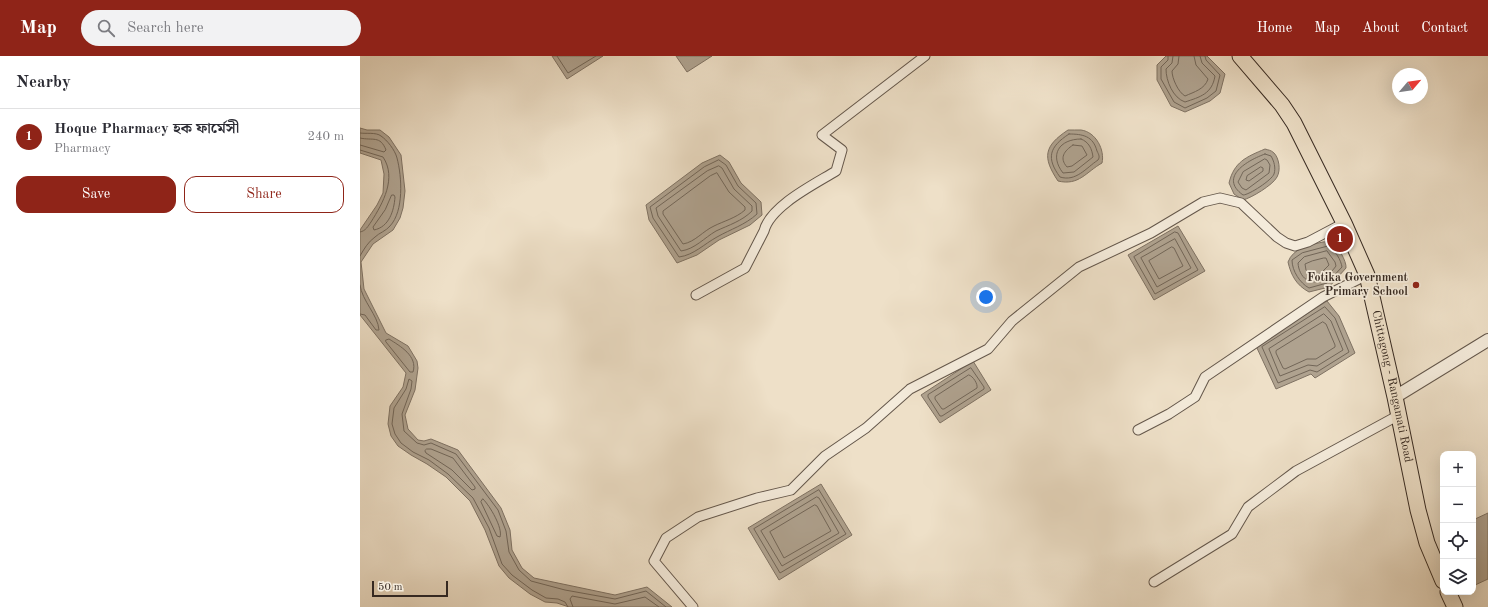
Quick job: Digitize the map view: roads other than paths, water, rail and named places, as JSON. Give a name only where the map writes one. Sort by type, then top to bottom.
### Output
[{"type":"highway","name":"Chittagong - Rangamati Road","points":[[1240,56],[1282,105],[1294,123],[1344,223],[1367,275],[1395,396],[1418,510],[1427,543],[1440,574]]},
{"type":"highway","points":[[1449,595],[1455,607]]},
{"type":"street","points":[[696,295],[745,268],[766,225],[780,207],[836,171],[842,150],[822,135],[925,56]]},
{"type":"street","points":[[693,607],[654,562],[666,538],[698,517],[757,498],[791,490],[825,456],[866,428],[910,389],[988,349],[1012,321],[1079,267],[1151,233],[1203,202],[1220,198],[1241,203],[1277,237],[1286,243],[1295,246],[1308,242],[1344,223]]},
{"type":"street","points":[[1138,430],[1169,414],[1195,397],[1205,377],[1317,301],[1367,275]]},
{"type":"street","points":[[1395,396],[1488,340]]},
{"type":"street","points":[[1154,582],[1232,534],[1248,507],[1296,471],[1399,415]]},
{"type":"water","points":[[552,56],[603,56],[567,79]]},
{"type":"water","points":[[676,56],[712,56],[687,72]]},
{"type":"water","points":[[1166,56],[1207,56],[1225,74],[1220,93],[1210,101],[1185,112],[1171,106],[1157,80],[1157,65]]},
{"type":"water","points":[[360,128],[367,130],[380,130],[389,137],[401,155],[405,191],[400,218],[393,230],[373,244],[361,262],[364,289],[386,333],[408,346],[417,361],[418,368],[415,390],[405,415],[408,429],[418,440],[424,441],[431,439],[458,450],[501,508],[510,530],[512,550],[522,568],[534,578],[615,595],[647,587],[672,607],[569,607],[557,603],[545,602],[530,594],[509,578],[499,566],[485,530],[470,501],[446,477],[398,446],[391,436],[388,424],[390,406],[403,387],[406,373],[360,315],[360,230],[377,205],[383,193],[384,174],[381,160],[360,153]]},
{"type":"water","points":[[1068,130],[1081,130],[1091,134],[1101,147],[1103,158],[1102,163],[1082,177],[1071,182],[1065,182],[1058,181],[1053,173],[1049,165],[1048,152],[1054,141]]},
{"type":"water","points":[[1265,149],[1272,151],[1276,155],[1279,164],[1277,177],[1267,187],[1243,200],[1234,194],[1229,183],[1231,176],[1242,161]]},
{"type":"water","points":[[720,155],[729,162],[741,183],[761,202],[762,215],[750,225],[719,240],[697,255],[677,263],[649,220],[646,205],[702,163]]},
{"type":"water","points":[[1178,226],[1205,271],[1154,300],[1128,255]]},
{"type":"water","points":[[1323,242],[1333,243],[1336,246],[1343,257],[1346,268],[1329,287],[1309,292],[1304,289],[1295,279],[1288,262],[1290,257],[1298,250]]},
{"type":"water","points":[[1327,301],[1339,316],[1355,353],[1315,378],[1311,374],[1276,389],[1256,346]]},
{"type":"water","points":[[973,361],[991,390],[940,423],[921,395]]},
{"type":"water","points":[[821,484],[852,535],[779,580],[748,528]]},
{"type":"water","points":[[1488,513],[1488,579],[1476,585],[1476,523],[1476,519]]},
{"type":"place","name":"Hoque Pharmacy হক ফার্মেসী","points":[[1340,239]]},
{"type":"place","name":"Fotika Government Primary School","points":[[1416,285]]}]
